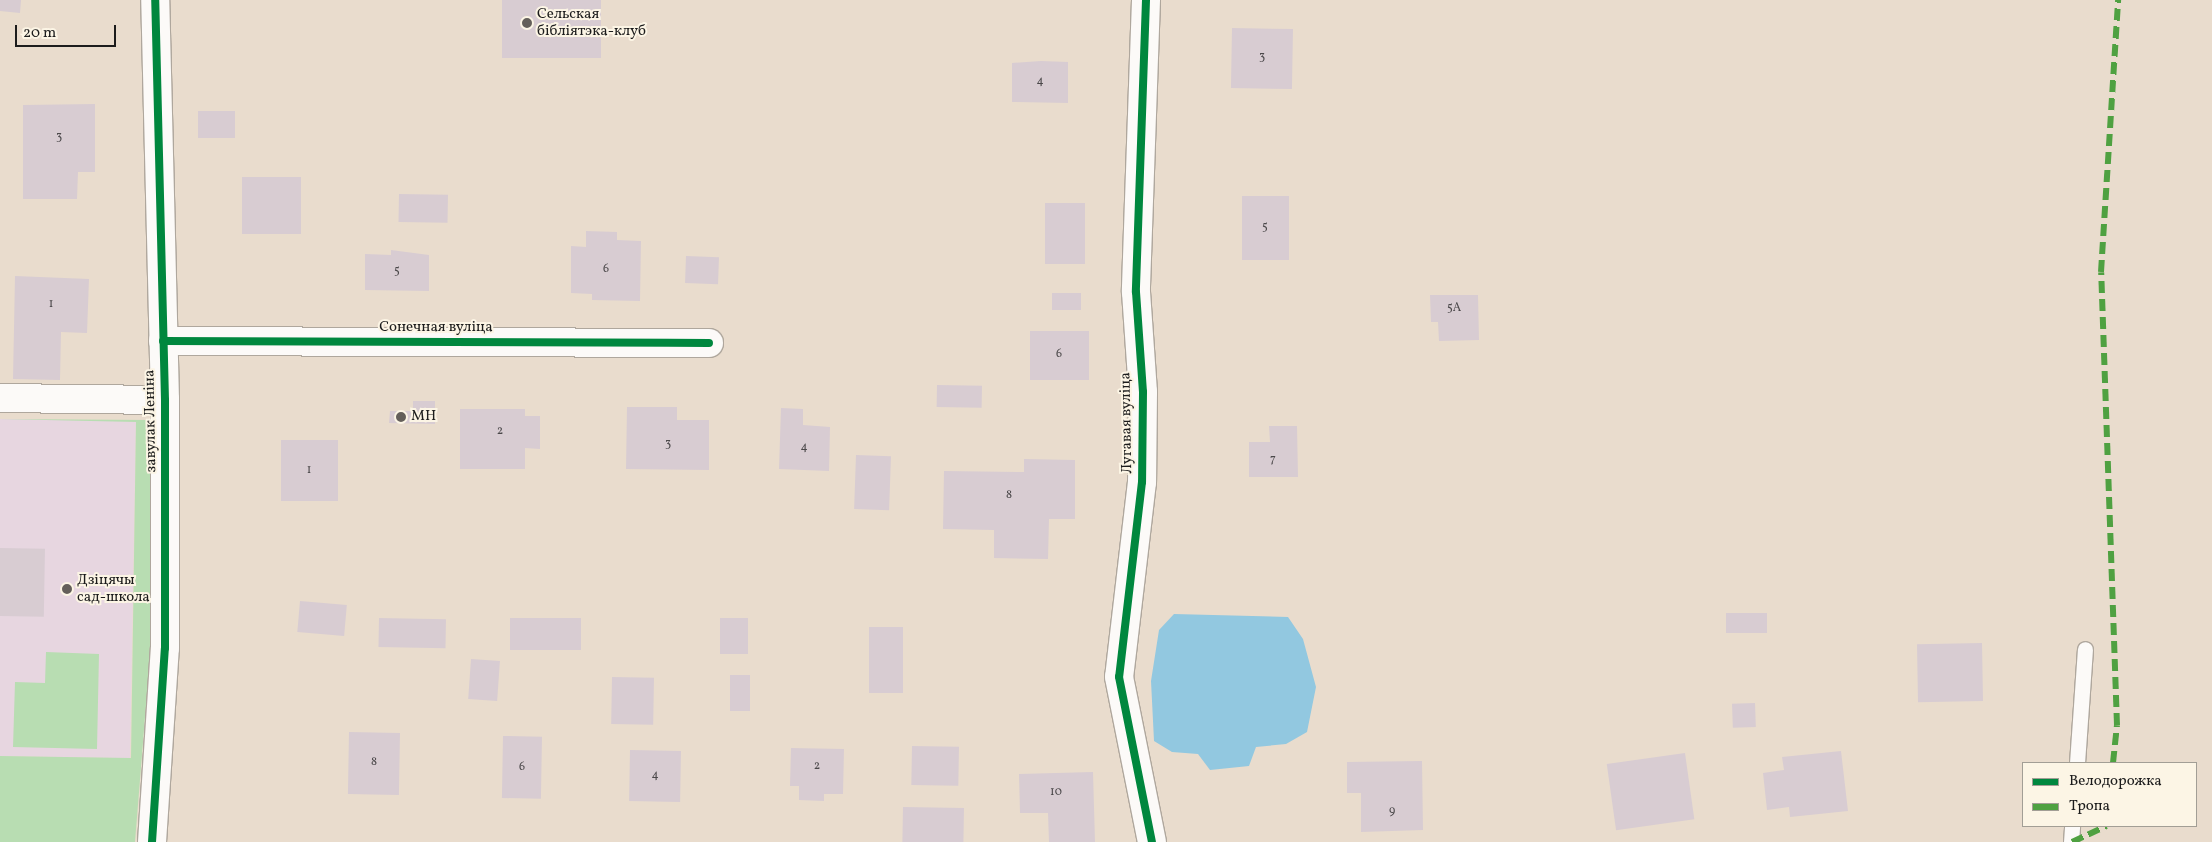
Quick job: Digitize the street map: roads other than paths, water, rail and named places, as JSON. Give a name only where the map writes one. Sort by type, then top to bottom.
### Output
[{"type":"street","name":"завулак Леніна","points":[[152,842],[165,648],[165,400],[155,0]]},
{"type":"street","name":"Лугавая вуліца","points":[[1146,0],[1136,292],[1143,392],[1142,482],[1119,677],[1152,842]]},
{"type":"street","name":"Сонечная вуліца","points":[[163,342],[709,342]]},
{"type":"street","points":[[0,398],[165,400]]},
{"type":"lane","points":[[2077,762],[2085,650]]},
{"type":"lane","points":[[2071,842],[2072,827]]},
{"type":"water","points":[[1174,614],[1288,617],[1303,639],[1316,687],[1307,732],[1286,744],[1256,747],[1249,766],[1210,770],[1198,754],[1172,752],[1154,741],[1151,681],[1159,630]]},
{"type":"place","name":"Сельская бібліятэка-клуб","points":[[527,23]]},
{"type":"place","name":"МН","points":[[401,417]]},
{"type":"place","name":"Дзіцячы сад-школа","points":[[67,589]]}]
